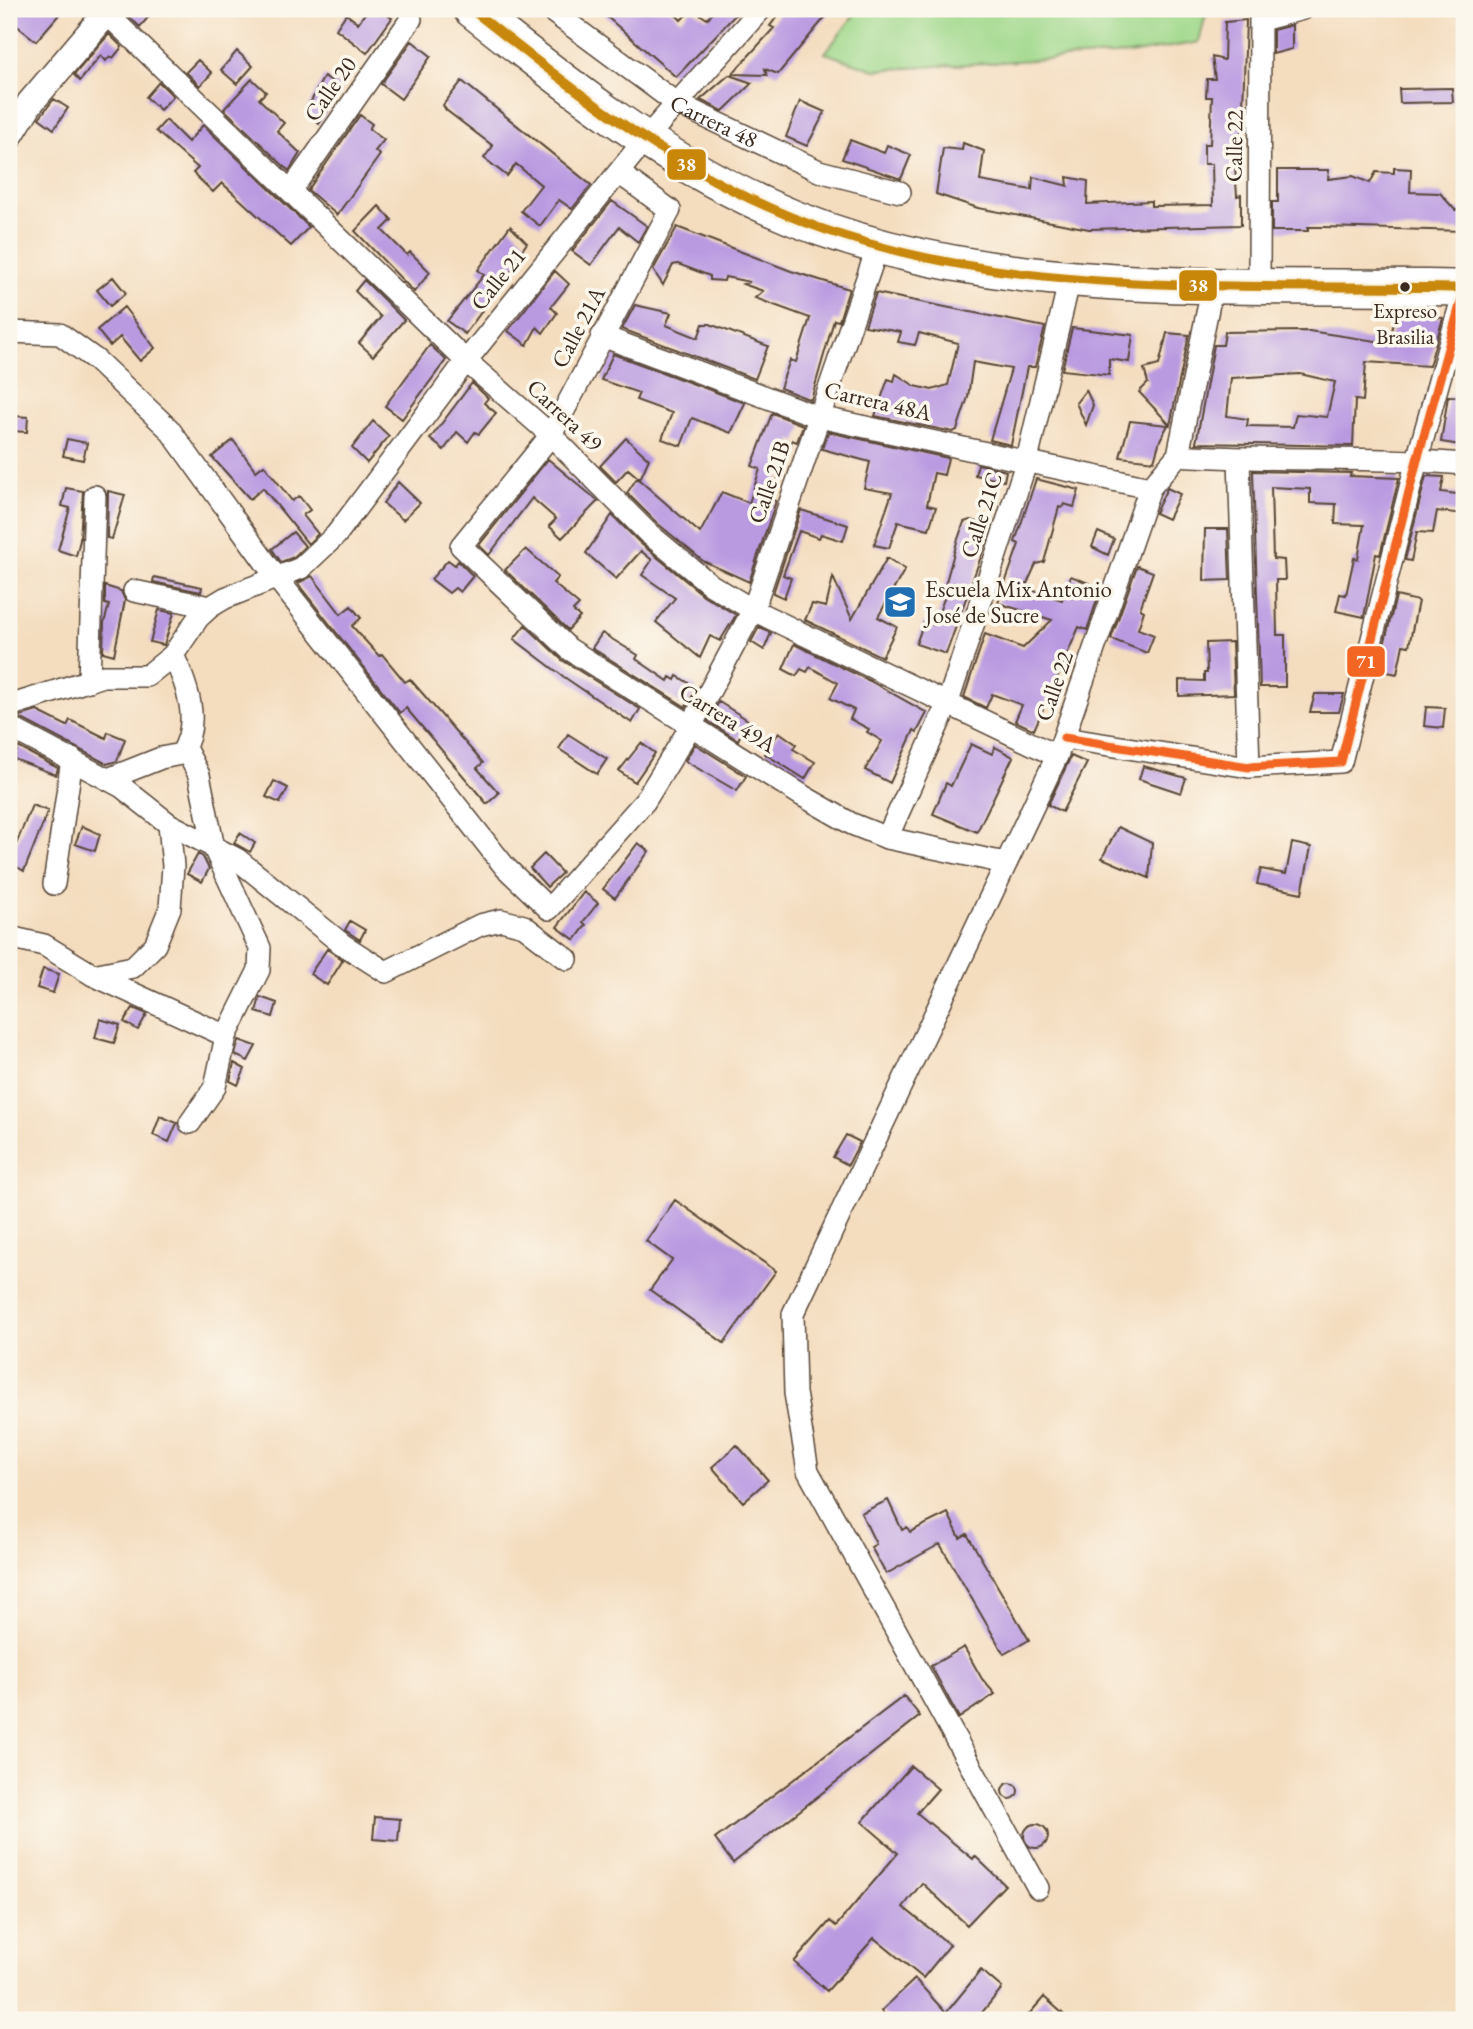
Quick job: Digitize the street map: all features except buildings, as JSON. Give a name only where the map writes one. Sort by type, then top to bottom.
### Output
[{"type":"highway","name":"Carrera 48","points":[[471,9],[574,88],[680,160],[769,208],[878,246],[983,270],[1070,278],[1464,289]]},
{"type":"street","name":"Carrera 48","points":[[550,9],[676,103],[819,170],[900,192]]},
{"type":"street","points":[[1261,14],[1303,9]]},
{"type":"street","points":[[9,137],[30,103],[107,10]]},
{"type":"street","name":"Carrera 49","points":[[107,10],[466,361],[551,435],[648,533],[711,585],[753,610],[947,705],[1060,747],[1249,767],[1341,762],[1417,460]]},
{"type":"street","name":"Calle 21","points":[[210,607],[301,568],[336,535],[466,361],[647,137],[753,12]]},
{"type":"street","name":"Calle 22","points":[[1259,285],[1261,14]]},
{"type":"street","name":"Calle 20","points":[[292,189],[411,19]]},
{"type":"street","name":"Calle 21A","points":[[461,545],[551,435],[670,210],[619,173]]},
{"type":"street","name":"Calle 21B","points":[[276,577],[505,867],[549,909],[645,801],[691,726],[753,610],[878,246]]},
{"type":"street","name":"Calle 21C","points":[[887,838],[947,705],[1027,460],[1070,278]]},
{"type":"street","name":"Calle 22","points":[[1038,1888],[808,1471],[795,1393],[793,1314],[1060,747],[1150,488],[1178,455],[1213,284]]},
{"type":"street","points":[[1417,460],[1464,289]]},
{"type":"street","points":[[9,332],[60,334],[96,360],[169,429],[276,577]]},
{"type":"street","name":"Carrera 48A","points":[[603,337],[819,417],[1150,488]]},
{"type":"street","points":[[1178,455],[1240,459],[1417,460],[1464,464]]},
{"type":"street","points":[[1240,459],[1249,767]]},
{"type":"street","points":[[89,681],[95,496]]},
{"type":"street","name":"Carrera 49A","points":[[461,545],[569,649],[852,824],[887,838],[1006,863]]},
{"type":"street","points":[[134,591],[210,607]]},
{"type":"street","points":[[9,706],[103,676],[147,676],[173,655],[198,618],[210,607]]},
{"type":"street","points":[[108,779],[152,761],[181,754],[190,740],[191,710],[183,677],[173,655]]},
{"type":"street","points":[[9,727],[108,779],[169,824],[237,859],[342,944],[386,971],[480,925],[501,920],[524,926],[567,958]]},
{"type":"street","points":[[185,748],[199,775],[215,848],[260,948],[259,970],[226,1036],[215,1087],[191,1123]]},
{"type":"street","points":[[54,884],[72,759]]},
{"type":"street","points":[[93,975],[133,967],[155,945],[170,908],[173,866],[169,824]]},
{"type":"street","points":[[9,937],[44,944],[93,975],[226,1036]]},
{"type":"green space","points":[[859,9],[1228,9],[1207,10],[1199,42],[1129,54],[875,70],[825,53]]},
{"type":"transit line","name":"38","points":[[471,9],[577,91],[651,143],[728,188],[768,207],[849,238],[934,259],[1021,273],[1110,282],[1464,288]]},
{"type":"transit line","name":"71","points":[[1064,738],[1249,767],[1341,762],[1417,460],[1464,291]]},
{"type":"place","name":"Expreso Brasilia","points":[[1405,287]]},
{"type":"place","name":"Escuela Mix Antonio José de Sucre","points":[[900,602]]}]
